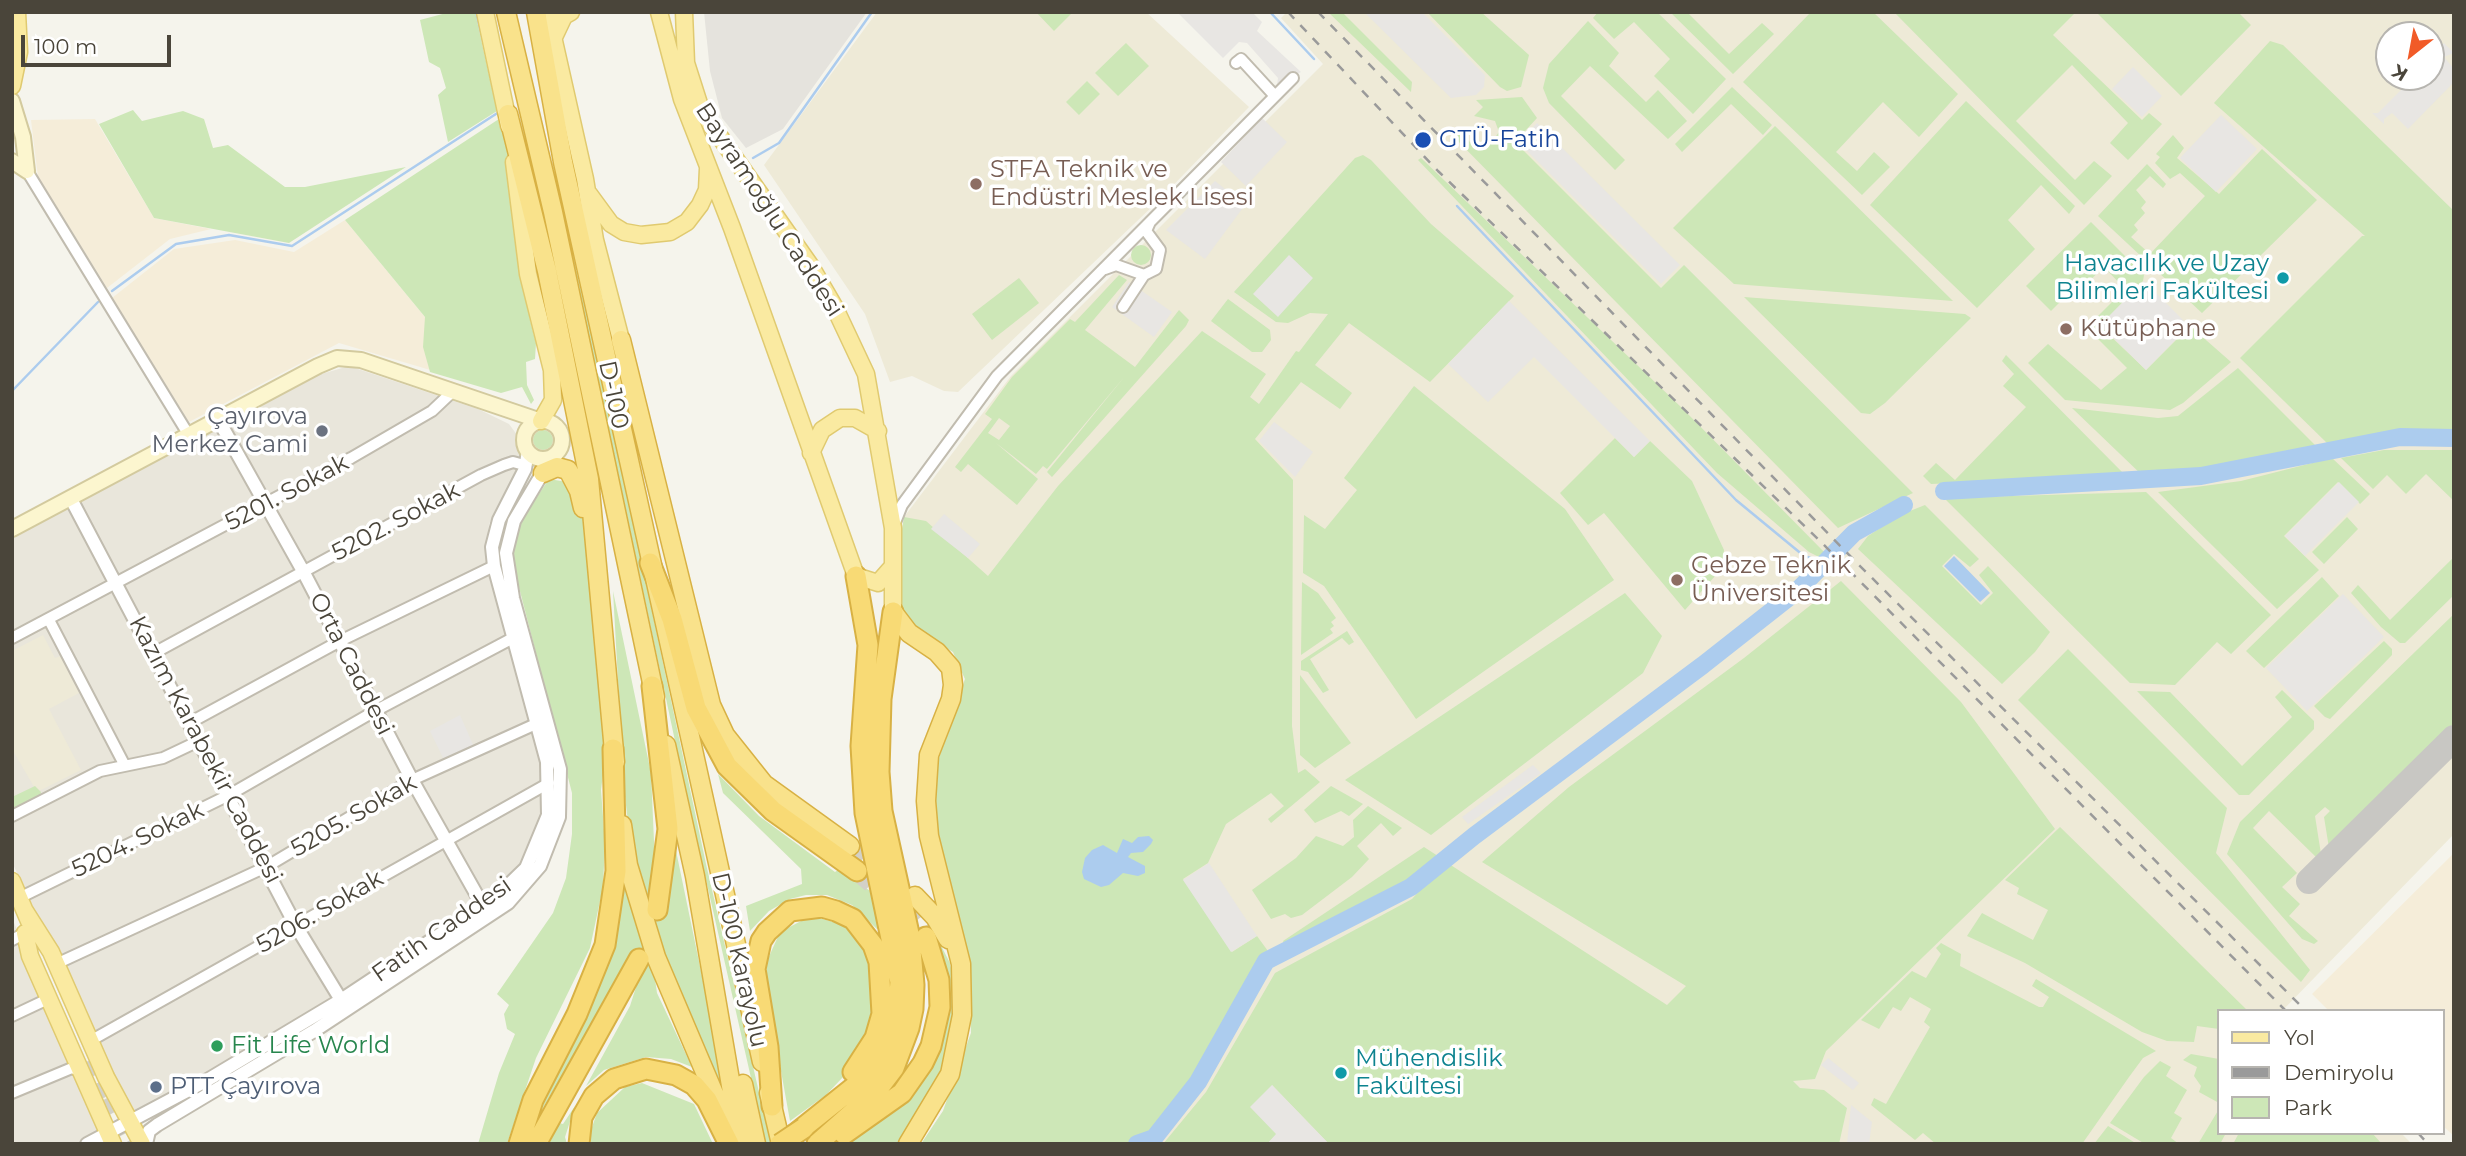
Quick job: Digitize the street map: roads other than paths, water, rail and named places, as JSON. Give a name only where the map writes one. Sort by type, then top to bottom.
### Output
[{"type":"highway","name":"D-100","points":[[506,12],[553,212],[652,686],[695,876]]},
{"type":"highway","name":"D-100","points":[[536,12],[563,162],[697,776]]},
{"type":"highway","points":[[508,114],[523,169],[584,449],[613,749],[626,853],[656,957],[705,1066],[732,1144]]},
{"type":"highway","points":[[621,340],[678,566],[694,646],[711,705],[726,735],[764,783],[850,846]]},
{"type":"highway","points":[[552,457],[564,463],[579,491],[598,573]]},
{"type":"highway","points":[[543,473],[563,467],[572,474]]},
{"type":"highway","points":[[650,564],[672,619],[696,708],[727,766],[774,811],[857,871]]},
{"type":"highway","points":[[781,1144],[864,1079],[883,1053],[897,1014],[900,982],[865,813],[861,746],[868,645],[856,576]]},
{"type":"highway","points":[[893,612],[909,633],[937,652],[951,668],[951,699],[929,755],[926,801],[929,836],[961,964],[962,1015],[954,1060],[942,1091],[908,1144]]},
{"type":"highway","points":[[817,1144],[875,1093],[894,1068],[909,1028],[912,1009],[914,985],[910,938],[882,811],[879,772],[881,699],[893,612]]},
{"type":"highway","points":[[652,686],[668,829],[657,910]]},
{"type":"highway","points":[[519,1144],[533,1100],[577,1014],[605,945],[615,871],[613,749]]},
{"type":"highway","name":"D-100 Karayolu","points":[[697,776],[781,1144]]},
{"type":"highway","points":[[695,876],[741,1144]]},
{"type":"highway","name":"D-100 Karayolu","points":[[695,876],[756,1144]]},
{"type":"highway","points":[[915,896],[935,917],[961,964]]},
{"type":"highway","points":[[772,1106],[768,1046],[755,969],[757,956],[761,941],[776,921],[797,909],[822,907],[853,919],[873,945],[879,962],[882,1014],[863,1060],[804,1128]]},
{"type":"highway","points":[[828,1144],[902,1093],[923,1063],[931,1046],[940,1007],[935,960],[926,937]]},
{"type":"highway","points":[[536,1144],[639,959]]},
{"type":"highway","points":[[579,1144],[582,1117],[594,1096],[614,1079],[646,1069],[676,1075],[694,1085],[707,1100],[732,1144]]},
{"type":"main road","points":[[12,86],[19,51],[17,12]]},
{"type":"main road","points":[[485,12],[508,114],[526,262],[552,370],[553,400],[541,421],[529,428],[527,451]]},
{"type":"main road","points":[[552,12],[554,41],[595,240],[621,340]]},
{"type":"main road","points":[[554,41],[564,16],[571,12]]},
{"type":"main road","name":"Bayramoğlu Caddesi","points":[[659,12],[682,99],[707,160],[856,576]]},
{"type":"main road","name":"Bayramoğlu Caddesi","points":[[684,12],[686,63],[701,110],[810,265],[834,306],[866,374],[893,528],[893,612]]},
{"type":"main road","points":[[12,101],[23,136],[19,161]]},
{"type":"main road","points":[[12,141],[19,161]]},
{"type":"main road","points":[[587,191],[618,229],[641,235],[670,232],[687,222],[700,205],[707,190],[707,160]]},
{"type":"main road","points":[[12,529],[337,358],[361,360],[451,393],[552,425],[561,436],[560,448],[552,457],[537,458],[527,451],[518,423],[505,411]]},
{"type":"main road","points":[[811,453],[822,429],[840,418],[855,418],[878,431]]},
{"type":"main road","points":[[856,576],[878,583],[893,566]]},
{"type":"main road","points":[[12,881],[83,1061],[110,1138]]},
{"type":"main road","points":[[19,904],[19,936],[83,1061]]},
{"type":"main road","points":[[19,904],[56,964],[83,1061]]},
{"type":"main road","points":[[19,936],[48,999],[83,1061],[106,1077],[138,1143]]},
{"type":"street","points":[[1236,63],[1241,59],[1275,96]]},
{"type":"street","points":[[893,528],[902,505],[997,376],[1293,78]]},
{"type":"street","points":[[19,161],[190,437]]},
{"type":"street","points":[[1123,307],[1144,275],[1156,269],[1161,256],[1158,244],[1146,231],[1150,222]]},
{"type":"street","points":[[1094,276],[1116,265],[1144,275]]},
{"type":"street","name":"5201. Sokak","points":[[12,638],[265,505],[419,419],[451,393]]},
{"type":"street","name":"Orta Caddesi","points":[[219,421],[303,571],[412,780],[483,906]]},
{"type":"street","name":"5202. Sokak","points":[[154,653],[504,465],[513,462],[524,465],[527,451]]},
{"type":"street","name":"Fatih Caddesi","points":[[87,1144],[110,1138],[129,1122],[204,1082],[341,1000],[483,906],[506,889],[526,868],[550,831],[554,805],[538,723],[519,646],[516,622],[494,566],[492,547],[496,528],[520,478],[527,451]]},
{"type":"street","points":[[516,622],[506,562],[508,538],[519,510],[552,457]]},
{"type":"street","points":[[504,465],[518,468],[520,478]]},
{"type":"street","points":[[887,487],[901,493],[917,484]]},
{"type":"street","name":"Kazım Karabekir Caddesi","points":[[71,499],[201,740],[296,926],[341,1000]]},
{"type":"street","points":[[191,722],[340,641],[494,566]]},
{"type":"street","points":[[49,620],[124,764]]},
{"type":"street","points":[[519,646],[559,762],[554,805]]},
{"type":"street","name":"5204. Sokak","points":[[19,904],[229,795],[375,711],[519,646]]},
{"type":"street","name":"5205. Sokak","points":[[56,964],[266,867],[412,780],[538,723]]},
{"type":"street","points":[[12,817],[81,780],[124,764],[163,758],[201,740]]},
{"type":"street","name":"5206. Sokak","points":[[12,1093],[83,1061],[296,926],[549,783]]},
{"type":"street","points":[[138,1143],[157,1125],[314,1031],[508,903],[540,866],[550,831]]},
{"type":"street","points":[[12,1016],[48,999]]},
{"type":"water","points":[[1954,556],[1990,593],[1980,602],[1944,566]]},
{"type":"water","points":[[1149,836],[1153,840],[1143,852],[1131,853],[1128,857],[1145,866],[1145,873],[1138,876],[1123,873],[1109,885],[1101,887],[1084,879],[1082,872],[1085,858],[1092,850],[1103,845],[1117,853],[1123,839],[1132,843],[1138,837]]},
{"type":"waterway","points":[[476,12],[483,41]]},
{"type":"waterway","points":[[753,158],[779,143],[872,12]]},
{"type":"waterway","points":[[1270,12],[1314,59]]},
{"type":"waterway","points":[[112,291],[176,244],[229,235],[292,246],[499,112]]},
{"type":"waterway","points":[[1457,206],[1736,500],[1804,556],[1824,562]]},
{"type":"waterway","points":[[12,391],[98,302]]},
{"type":"waterway","points":[[1944,491],[2201,476],[2400,437],[2454,438]]},
{"type":"waterway","points":[[1137,1144],[1154,1138],[1198,1082],[1266,961],[1411,887],[1474,836],[1703,665],[1797,591],[1854,533],[1904,505]]},
{"type":"tunnel","points":[[850,846],[882,870]]},
{"type":"tunnel","points":[[857,871],[912,918],[926,937]]},
{"type":"tunnel","points":[[84,1063],[108,1112]]},
{"type":"tunnel","points":[[109,1097],[132,1142]]},
{"type":"railway","points":[[1288,12],[1438,171],[1820,541],[2284,1009]]},
{"type":"railway","points":[[1318,12],[1855,561],[2304,1009]]},
{"type":"railway","points":[[2420,1135],[2428,1144]]},
{"type":"place","name":"GTÜ-Fatih","points":[[1423,140]]},
{"type":"place","name":"STFA Teknik ve Endüstri Meslek Lisesi","points":[[976,184]]},
{"type":"place","name":"Havacılık ve Uzay Bilimleri Fakültesi","points":[[2283,278]]},
{"type":"place","name":"Kütüphane","points":[[2066,329]]},
{"type":"place","name":"Çayırova Merkez Cami","points":[[322,431]]},
{"type":"place","name":"Gebze Teknik Üniversitesi","points":[[1677,580]]},
{"type":"place","name":"Fit Life World","points":[[217,1046]]},
{"type":"place","name":"Mühendislik Fakültesi","points":[[1341,1073]]},
{"type":"place","name":"PTT Çayırova","points":[[156,1087]]}]
